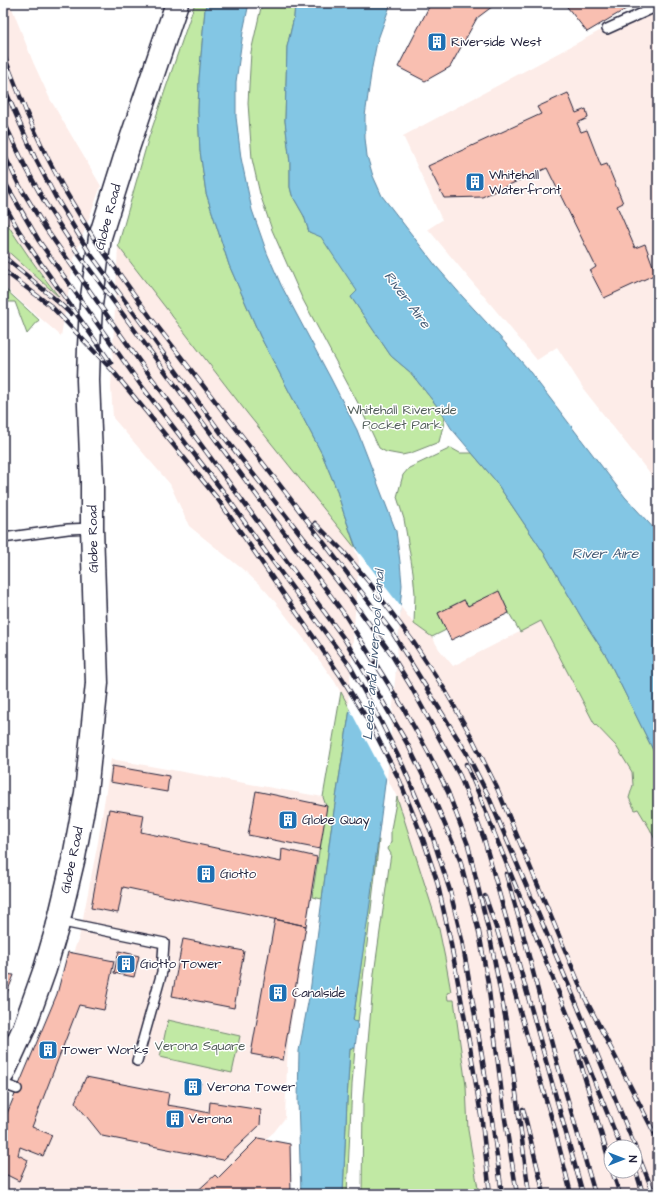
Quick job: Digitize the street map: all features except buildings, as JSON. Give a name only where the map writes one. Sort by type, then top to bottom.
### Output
[{"type":"street","name":"Globe Road","points":[[10,1081],[24,1028],[45,968],[58,921],[74,857],[86,793],[97,683],[88,380],[91,305],[100,237],[126,154],[177,3]]},
{"type":"lane","points":[[607,29],[658,6]]},
{"type":"lane","points":[[3,538],[68,529],[92,528]]},
{"type":"lane","points":[[58,921],[164,943],[162,972],[137,1061]]},
{"type":"lane","points":[[3,1084],[10,1081]]},
{"type":"shaded area","points":[[3,3],[10,3],[33,62],[50,99],[101,186],[74,259],[61,336],[3,286]]},
{"type":"shaded area","points":[[652,3],[658,3],[658,484],[585,391],[557,347],[537,360],[428,229],[442,220],[403,136]]},
{"type":"shaded area","points":[[118,246],[247,413],[414,624],[432,637],[439,649],[453,666],[541,621],[594,723],[616,746],[633,772],[633,785],[629,798],[635,810],[638,808],[658,846],[658,1194],[362,1194],[363,1099],[374,974],[391,854],[388,849],[391,842],[391,829],[397,797],[335,682],[307,643],[264,589],[246,572],[189,526],[170,484],[113,418],[111,387]]},
{"type":"shaded area","points":[[111,759],[323,797],[327,806],[288,1041],[285,1118],[274,1132],[201,1194],[3,1194],[3,1129],[57,1004],[69,962],[79,938],[98,842]]},
{"type":"green space","points":[[195,3],[207,3],[205,9],[199,79],[198,112],[200,151],[206,193],[229,265],[260,336],[322,454],[336,488],[356,549],[247,413],[118,246],[148,140]]},
{"type":"green space","name":"Whitehall Riverside Pocket Park","points":[[262,3],[295,3],[294,17],[287,47],[285,121],[290,163],[290,187],[292,195],[304,216],[309,232],[321,236],[358,291],[351,297],[391,356],[410,372],[445,418],[439,442],[411,453],[402,455],[386,452],[379,448],[359,405],[302,298],[272,230],[260,194],[252,159],[248,103],[251,52]]},
{"type":"green space","points":[[3,217],[44,278],[59,297],[3,247]]},
{"type":"green space","points":[[3,287],[39,320],[27,334],[15,302],[3,302]]},
{"type":"green space","points":[[451,448],[460,453],[472,453],[494,479],[546,556],[583,620],[607,657],[658,760],[658,846],[638,809],[635,810],[629,798],[633,785],[632,772],[616,746],[594,723],[541,621],[520,632],[499,592],[468,606],[464,600],[438,613],[446,630],[432,637],[414,624],[415,594],[413,572],[404,519],[397,497],[403,475],[409,468]]},
{"type":"green space","points":[[341,692],[350,709],[322,899],[312,897],[326,806],[323,797]]},
{"type":"green space","points":[[397,797],[439,929],[451,992],[447,993],[448,1000],[454,1000],[466,1086],[468,1130],[479,1194],[362,1194],[363,1099],[374,974],[391,854],[388,849],[391,842],[391,829]]},
{"type":"green space","points":[[379,840],[358,1022],[353,1021]]},
{"type":"green space","name":"Verona Square","points":[[168,1020],[240,1036],[232,1073],[160,1057]]},
{"type":"green space","points":[[350,1048],[355,1048],[347,1194],[343,1194],[347,1100]]},
{"type":"water","name":"Leeds and Liverpool Canal","points":[[207,3],[249,3],[243,32],[236,82],[236,117],[241,158],[252,210],[267,253],[281,285],[357,430],[396,531],[400,562],[402,585],[386,776],[353,1021],[358,1022],[355,1048],[350,1048],[343,1194],[301,1194],[298,1100],[299,1051],[310,992],[331,830],[350,709],[361,559],[336,488],[322,454],[260,336],[229,265],[206,193],[200,151],[198,112],[199,79],[205,9]]},
{"type":"water","name":"River Aire","points":[[295,3],[391,3],[377,42],[365,116],[367,156],[373,176],[382,196],[436,266],[527,368],[625,497],[658,533],[658,760],[607,657],[583,620],[546,556],[494,479],[451,428],[441,411],[410,372],[391,356],[351,297],[357,291],[321,237],[309,232],[304,216],[292,195],[290,187],[290,163],[285,121],[287,47],[294,17]]},
{"type":"pier","points":[[353,545],[401,607],[387,780],[348,706],[359,560]]},
{"type":"railway","points":[[3,53],[27,114],[46,155],[64,189],[93,237],[151,318],[392,632],[466,752],[487,793],[577,1005],[632,1139]]},
{"type":"railway","points":[[3,85],[35,158],[55,196],[89,252],[221,433],[346,592],[390,652],[460,776],[484,839],[583,1194]]},
{"type":"railway","points":[[3,120],[44,201],[77,252],[345,615],[404,709],[448,792],[468,845],[490,937],[506,1021],[529,1194]]},
{"type":"railway","points":[[3,152],[19,185],[46,229],[140,362],[345,640],[408,745],[431,792],[460,860],[479,932],[488,983],[505,1119],[517,1194]]},
{"type":"railway","points":[[3,179],[39,241],[140,384],[225,494],[350,666],[379,718],[403,766],[431,832],[450,891],[462,940],[482,1056],[502,1194]]},
{"type":"railway","points":[[3,202],[19,231],[111,363]]},
{"type":"railway","points":[[3,256],[71,314]]},
{"type":"railway","points":[[3,270],[51,306],[112,370],[217,498],[342,678],[372,727],[400,781],[423,839],[437,881],[450,939],[470,1047],[482,1122],[490,1194]]},
{"type":"railway","points":[[315,523],[343,551],[368,581],[412,640],[445,690],[470,734],[497,788],[586,1000]]},
{"type":"railway","points":[[466,764],[618,1139]]},
{"type":"railway","points":[[506,874],[554,1052],[595,1194]]},
{"type":"railway","points":[[485,896],[498,933],[554,1126],[571,1194]]},
{"type":"railway","points":[[584,996],[658,1140]]},
{"type":"railway","points":[[577,1051],[603,1140]]},
{"type":"railway","points":[[523,1109],[544,1194]]},
{"type":"railway","points":[[643,1167],[654,1194]]},
{"type":"railway","points":[[615,1179],[620,1194]]},
{"type":"railway","points":[[638,1179],[643,1194]]},
{"type":"place","name":"Riverside West","points":[[437,42]]},
{"type":"place","name":"Whitehall Waterfront","points":[[475,182]]},
{"type":"place","name":"Globe Quay","points":[[288,820]]},
{"type":"place","name":"Giotto","points":[[206,874]]},
{"type":"place","name":"Giotto Tower","points":[[126,964]]},
{"type":"place","name":"Canalside","points":[[278,993]]},
{"type":"place","name":"Tower Works","points":[[48,1050]]},
{"type":"place","name":"Verona Tower","points":[[193,1087]]},
{"type":"place","name":"Verona","points":[[175,1119]]}]
